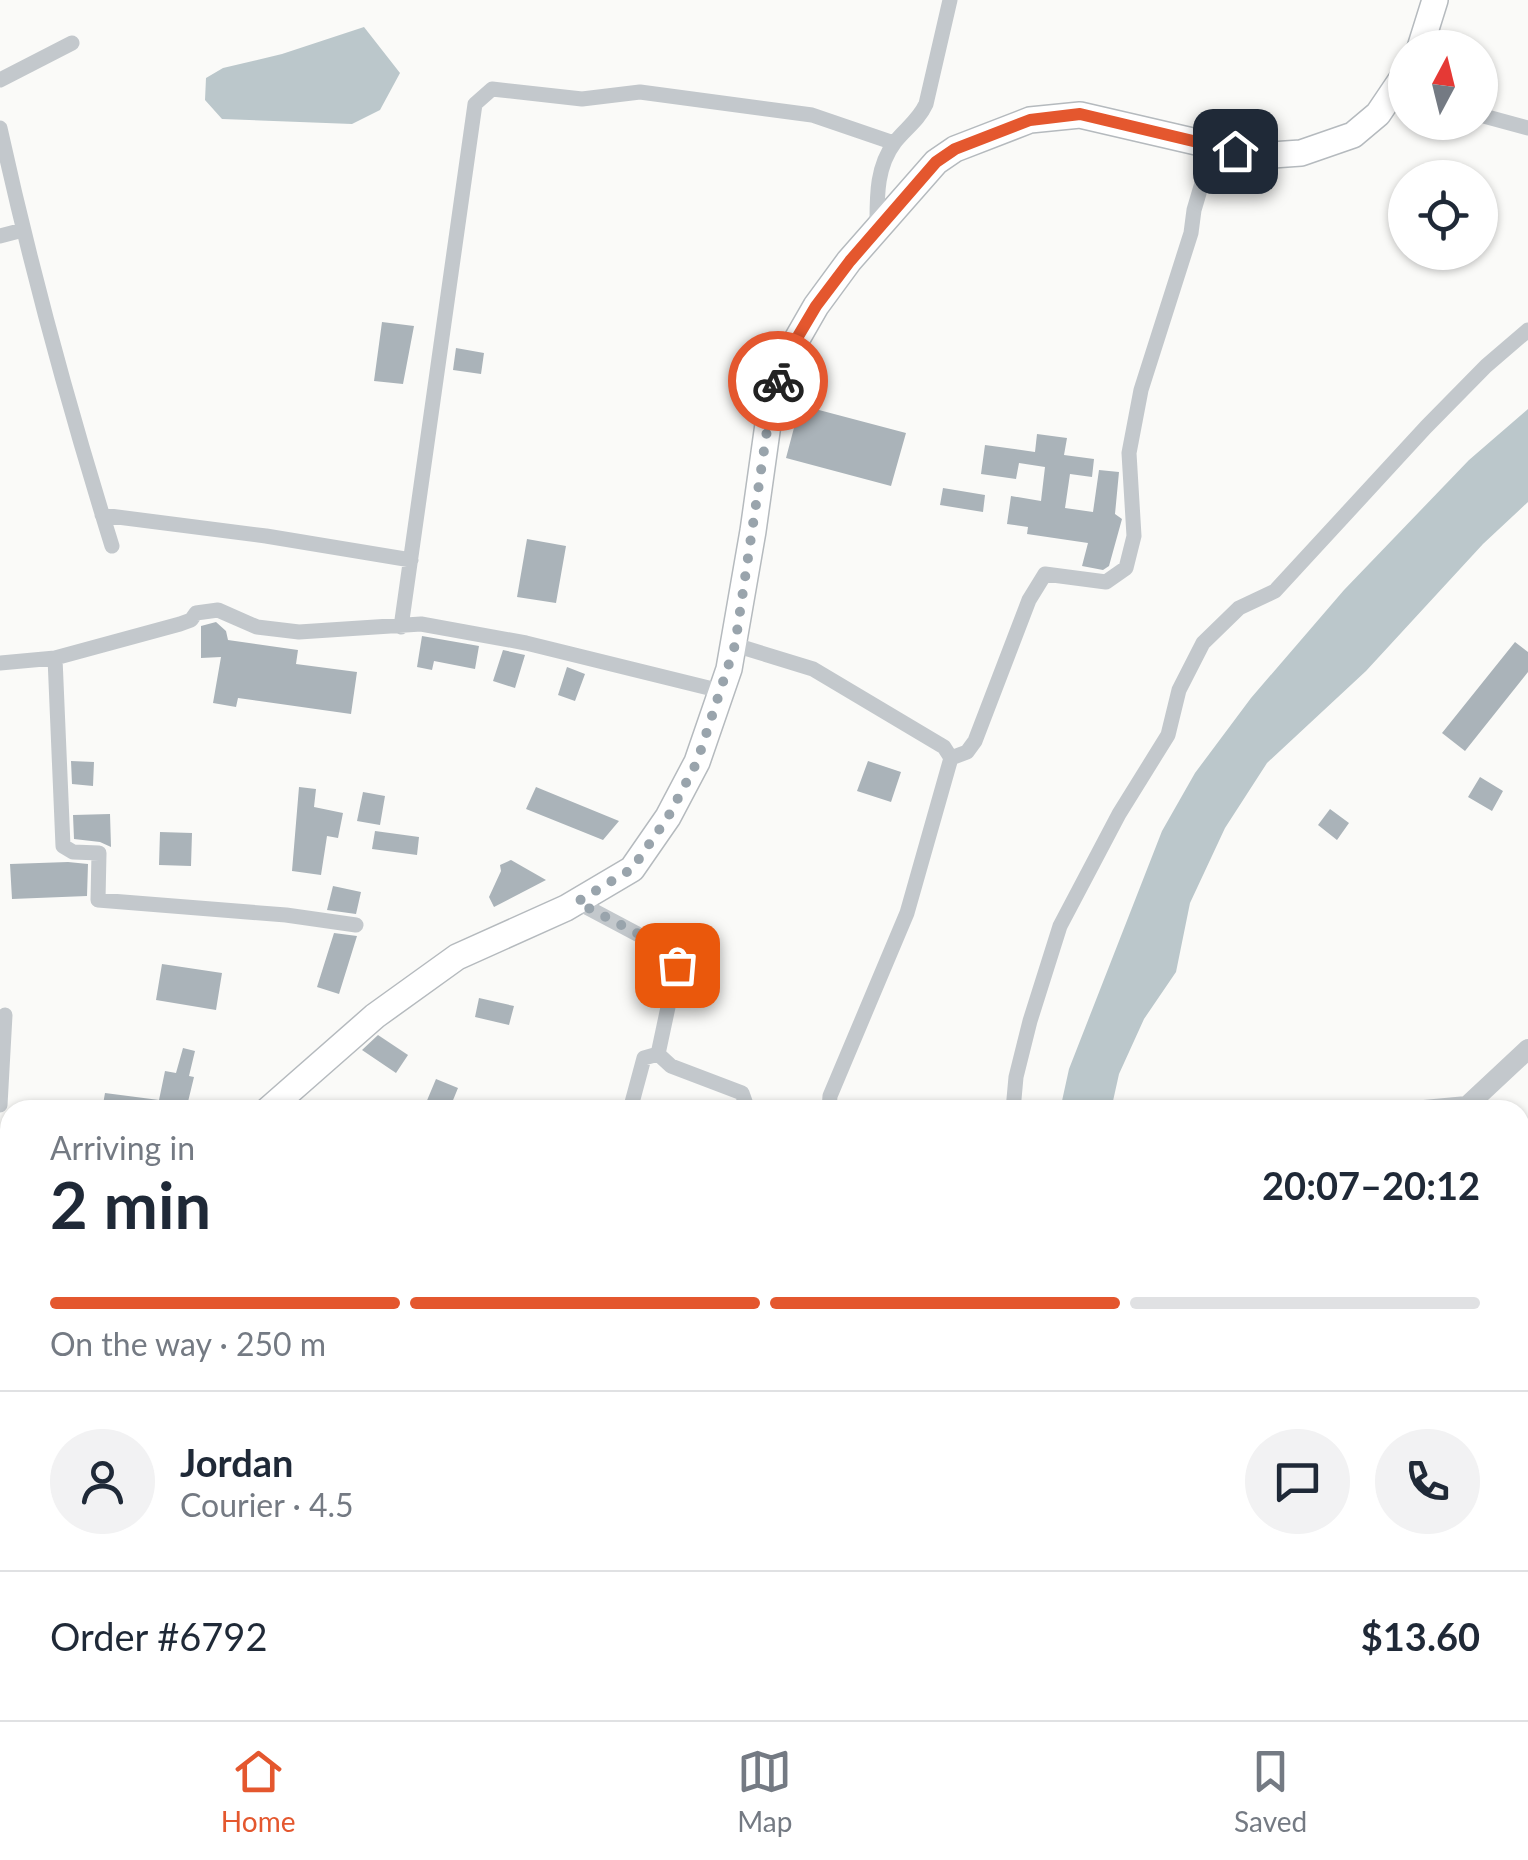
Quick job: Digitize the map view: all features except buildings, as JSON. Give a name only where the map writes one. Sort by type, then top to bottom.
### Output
[{"type":"main road","points":[[1426,30],[1436,0]]},
{"type":"main road","points":[[278,1100],[375,1016],[457,957],[577,902],[632,869],[668,817],[697,762],[735,645],[770,410],[784,360],[816,306],[877,228],[936,162],[955,149],[1030,120],[1080,114],[1257,156],[1302,153],[1352,136],[1388,101]]},
{"type":"street","points":[[877,228],[877,182],[894,142],[920,118],[926,104],[950,0]]},
{"type":"street","points":[[0,80],[72,43]]},
{"type":"street","points":[[402,627],[474,104],[492,90],[582,99],[640,92],[812,114],[894,142]]},
{"type":"street","points":[[1498,120],[1528,128]]},
{"type":"street","points":[[0,128],[22,230],[76,433],[112,546]]},
{"type":"street","points":[[951,758],[967,752],[974,741],[1029,600],[1045,574],[1106,582],[1121,573],[1128,562],[1134,536],[1129,453],[1141,390],[1192,233],[1194,210],[1212,146]]},
{"type":"street","points":[[0,236],[22,230]]},
{"type":"street","points":[[1014,1100],[1030,1021],[1060,926],[1119,814],[1168,735],[1179,690],[1202,643],[1239,608],[1275,592],[1426,427],[1528,330]]},
{"type":"street","points":[[102,516],[266,536],[410,560]]},
{"type":"street","points":[[0,662],[56,658],[180,624],[208,609],[257,627],[299,632],[421,624],[526,643],[721,691]]},
{"type":"street","points":[[735,645],[813,669],[944,747],[951,758],[907,913],[830,1100]]},
{"type":"street","points":[[56,658],[63,846],[72,852],[99,853],[98,900],[286,915],[356,925]]},
{"type":"street","points":[[577,902],[676,954],[658,1054]]},
{"type":"street","points":[[0,1100],[5,1015]]},
{"type":"street","points":[[1473,1100],[1528,1048]]},
{"type":"street","points":[[633,1100],[644,1058],[658,1054]]},
{"type":"street","points":[[658,1054],[672,1066],[742,1093],[744,1100]]},
{"type":"shaded area","points":[[364,27],[400,73],[380,110],[352,124],[222,119],[205,100],[206,78],[223,68],[282,54]]},
{"type":"shaded area","points":[[1528,409],[1528,502],[1483,544],[1366,671],[1267,763],[1225,828],[1190,903],[1176,972],[1144,1019],[1119,1074],[1113,1100],[1062,1100],[1069,1069],[1162,831],[1195,773],[1251,698],[1344,590],[1469,460]]},
{"type":"way so far","points":[[677,965],[673,952],[577,902],[632,869],[668,817],[697,762],[735,645],[770,410],[778,381]]},
{"type":"route","points":[[778,381],[784,360],[816,306],[850,261],[896,204],[936,162],[955,149],[1030,120],[1080,114],[1235,151]]}]
